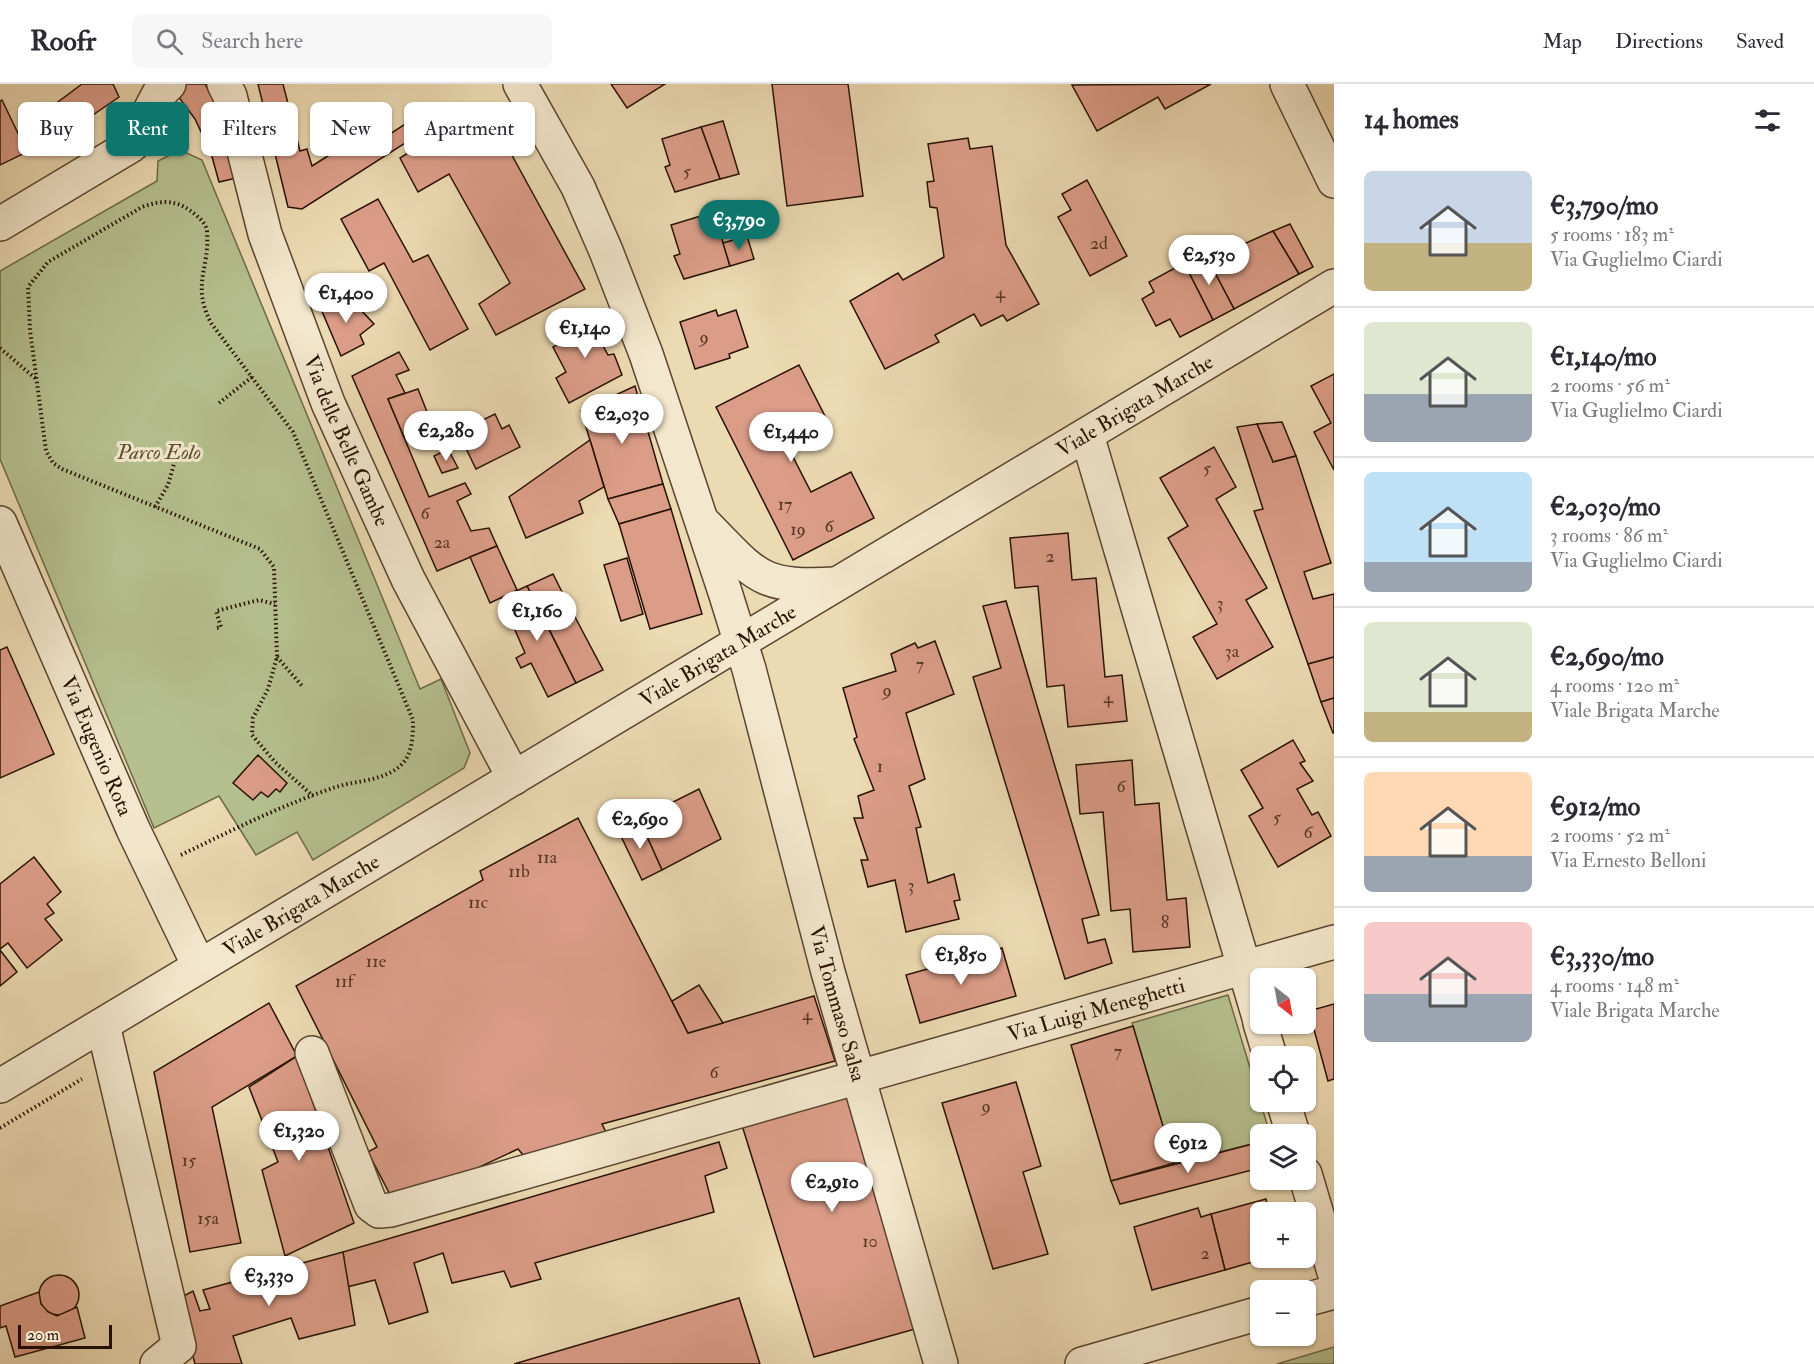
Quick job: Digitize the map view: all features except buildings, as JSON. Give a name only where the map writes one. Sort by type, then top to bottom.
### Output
[{"type":"street","points":[[0,224],[132,145],[158,95],[169,84]]},
{"type":"street","name":"Via Tommaso Salsa","points":[[520,84],[578,187],[606,250],[646,354],[701,520],[741,642],[857,1077],[941,1364]]},
{"type":"street","points":[[1287,84],[1334,181]]},
{"type":"street","name":"Via delle Belle Gambe","points":[[229,88],[265,234],[328,403],[413,590],[514,778]]},
{"type":"street","name":"Viale Brigata Marche","points":[[0,1086],[1334,286]]},
{"type":"street","points":[[1087,435],[1250,988]]},
{"type":"street","points":[[701,520],[748,567],[763,578],[795,586],[838,584]]},
{"type":"street","name":"Via Eugenio Rota","points":[[0,523],[151,835],[199,966]]},
{"type":"street","name":"Via Luigi Meneghetti","points":[[312,1053],[371,1205],[379,1211],[391,1210],[1334,942]]},
{"type":"street","points":[[103,1024],[179,1346],[157,1364]]},
{"type":"street","points":[[1310,1190],[1334,1272]]},
{"type":"street","points":[[1316,1297],[1334,1292]]},
{"type":"street","points":[[1082,1364],[1250,1316]]},
{"type":"path","points":[[183,867],[178,856],[238,827],[336,787],[386,775],[403,763],[412,738],[413,720],[293,432],[211,323],[202,306],[200,292],[207,230],[202,220],[186,206],[172,201],[157,201],[142,207],[48,262],[28,287],[46,451],[53,463],[62,469],[260,549],[274,567],[277,657],[268,689],[253,718],[252,735],[275,762],[313,796]]},
{"type":"path","points":[[0,348],[37,380]]},
{"type":"path","points":[[219,403],[252,377]]},
{"type":"path","points":[[155,507],[168,485],[176,457]]},
{"type":"path","points":[[217,628],[221,627],[216,611],[259,600],[275,604]]},
{"type":"path","points":[[277,657],[303,687]]},
{"type":"path","points":[[0,1128],[88,1074]]},
{"type":"green space","name":"Parco Eolo","points":[[189,154],[202,160],[420,689],[441,679],[470,753],[464,768],[313,860],[297,832],[256,855],[219,796],[154,828],[0,459],[0,271],[157,181],[158,161],[168,156],[189,156]]},
{"type":"green space","points":[[1228,995],[1250,1068],[1250,1112],[1263,1112],[1267,1124],[1250,1124],[1250,1144],[1174,1163],[1132,1023]]},
{"type":"green space","points":[[1334,1347],[1334,1364],[1277,1364]]}]
